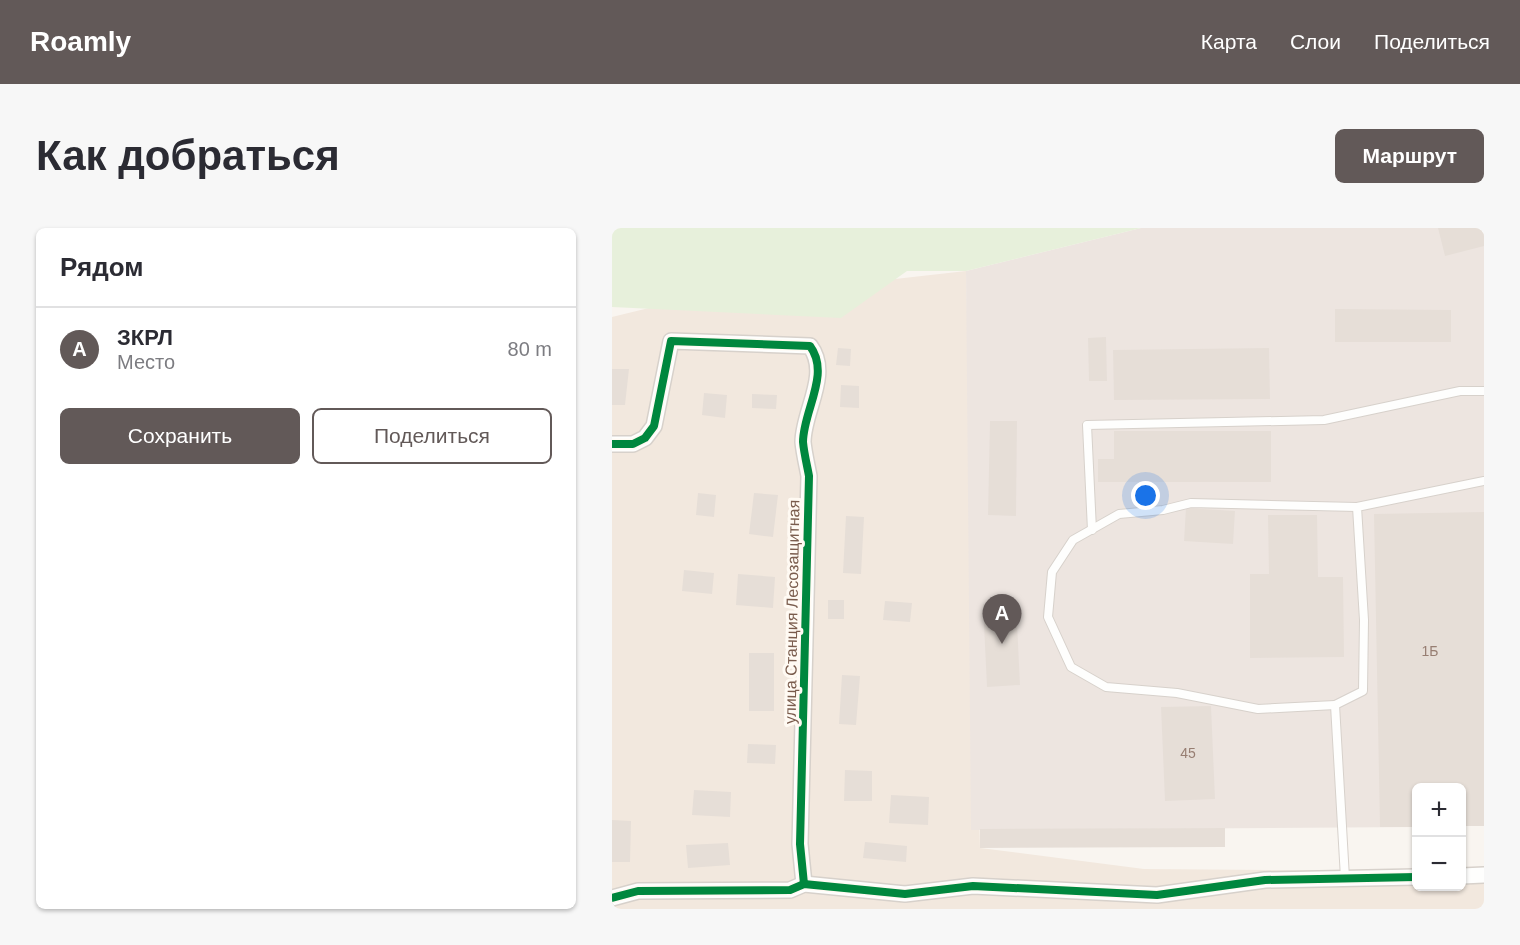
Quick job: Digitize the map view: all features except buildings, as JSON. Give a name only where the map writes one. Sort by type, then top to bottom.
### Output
[{"type":"street","name":"улица Станция Лесозащитная","points":[[612,444],[633,444],[645,438],[654,426],[671,341],[810,346],[817,355],[819,368],[803,441],[809,476],[800,844],[804,884]]},
{"type":"street","points":[[1466,876],[1484,875]]},
{"type":"street","points":[[612,898],[638,891],[790,890],[804,884],[905,894],[973,886],[1158,902],[1265,880],[1412,877]]},
{"type":"lane","points":[[1092,530],[1087,425],[1324,420],[1460,391],[1484,391]]},
{"type":"lane","points":[[1358,507],[1364,620],[1363,691],[1335,705],[1258,709],[1177,693],[1106,687],[1071,667],[1048,617],[1052,572],[1073,540],[1119,514],[1163,510],[1191,503],[1358,507],[1484,481]]},
{"type":"lane","points":[[1335,705],[1345,878]]},
{"type":"shaded area","points":[[1141,228],[1484,228],[1484,826],[1466,826],[1466,783],[1412,783],[1412,827],[971,830],[966,271]]},
{"type":"shaded area","points":[[966,271],[980,848],[1144,869],[1412,871],[1412,891],[1466,891],[1466,872],[1484,872],[1484,909],[612,909],[612,317],[657,306]]},
{"type":"green space","points":[[612,228],[1141,228],[966,271],[907,271],[841,318],[612,307]]},
{"type":"cycle path","points":[[612,444],[633,444],[645,438],[654,426],[671,341],[810,346],[816,357],[817,381],[803,442],[809,476],[800,844],[804,884]]},
{"type":"cycle path","points":[[612,898],[638,891],[790,890],[804,884],[905,894],[973,886],[1157,895],[1265,880],[1412,877]]},
{"type":"place","name":"ЗКРЛ","points":[[1002,644]]}]
